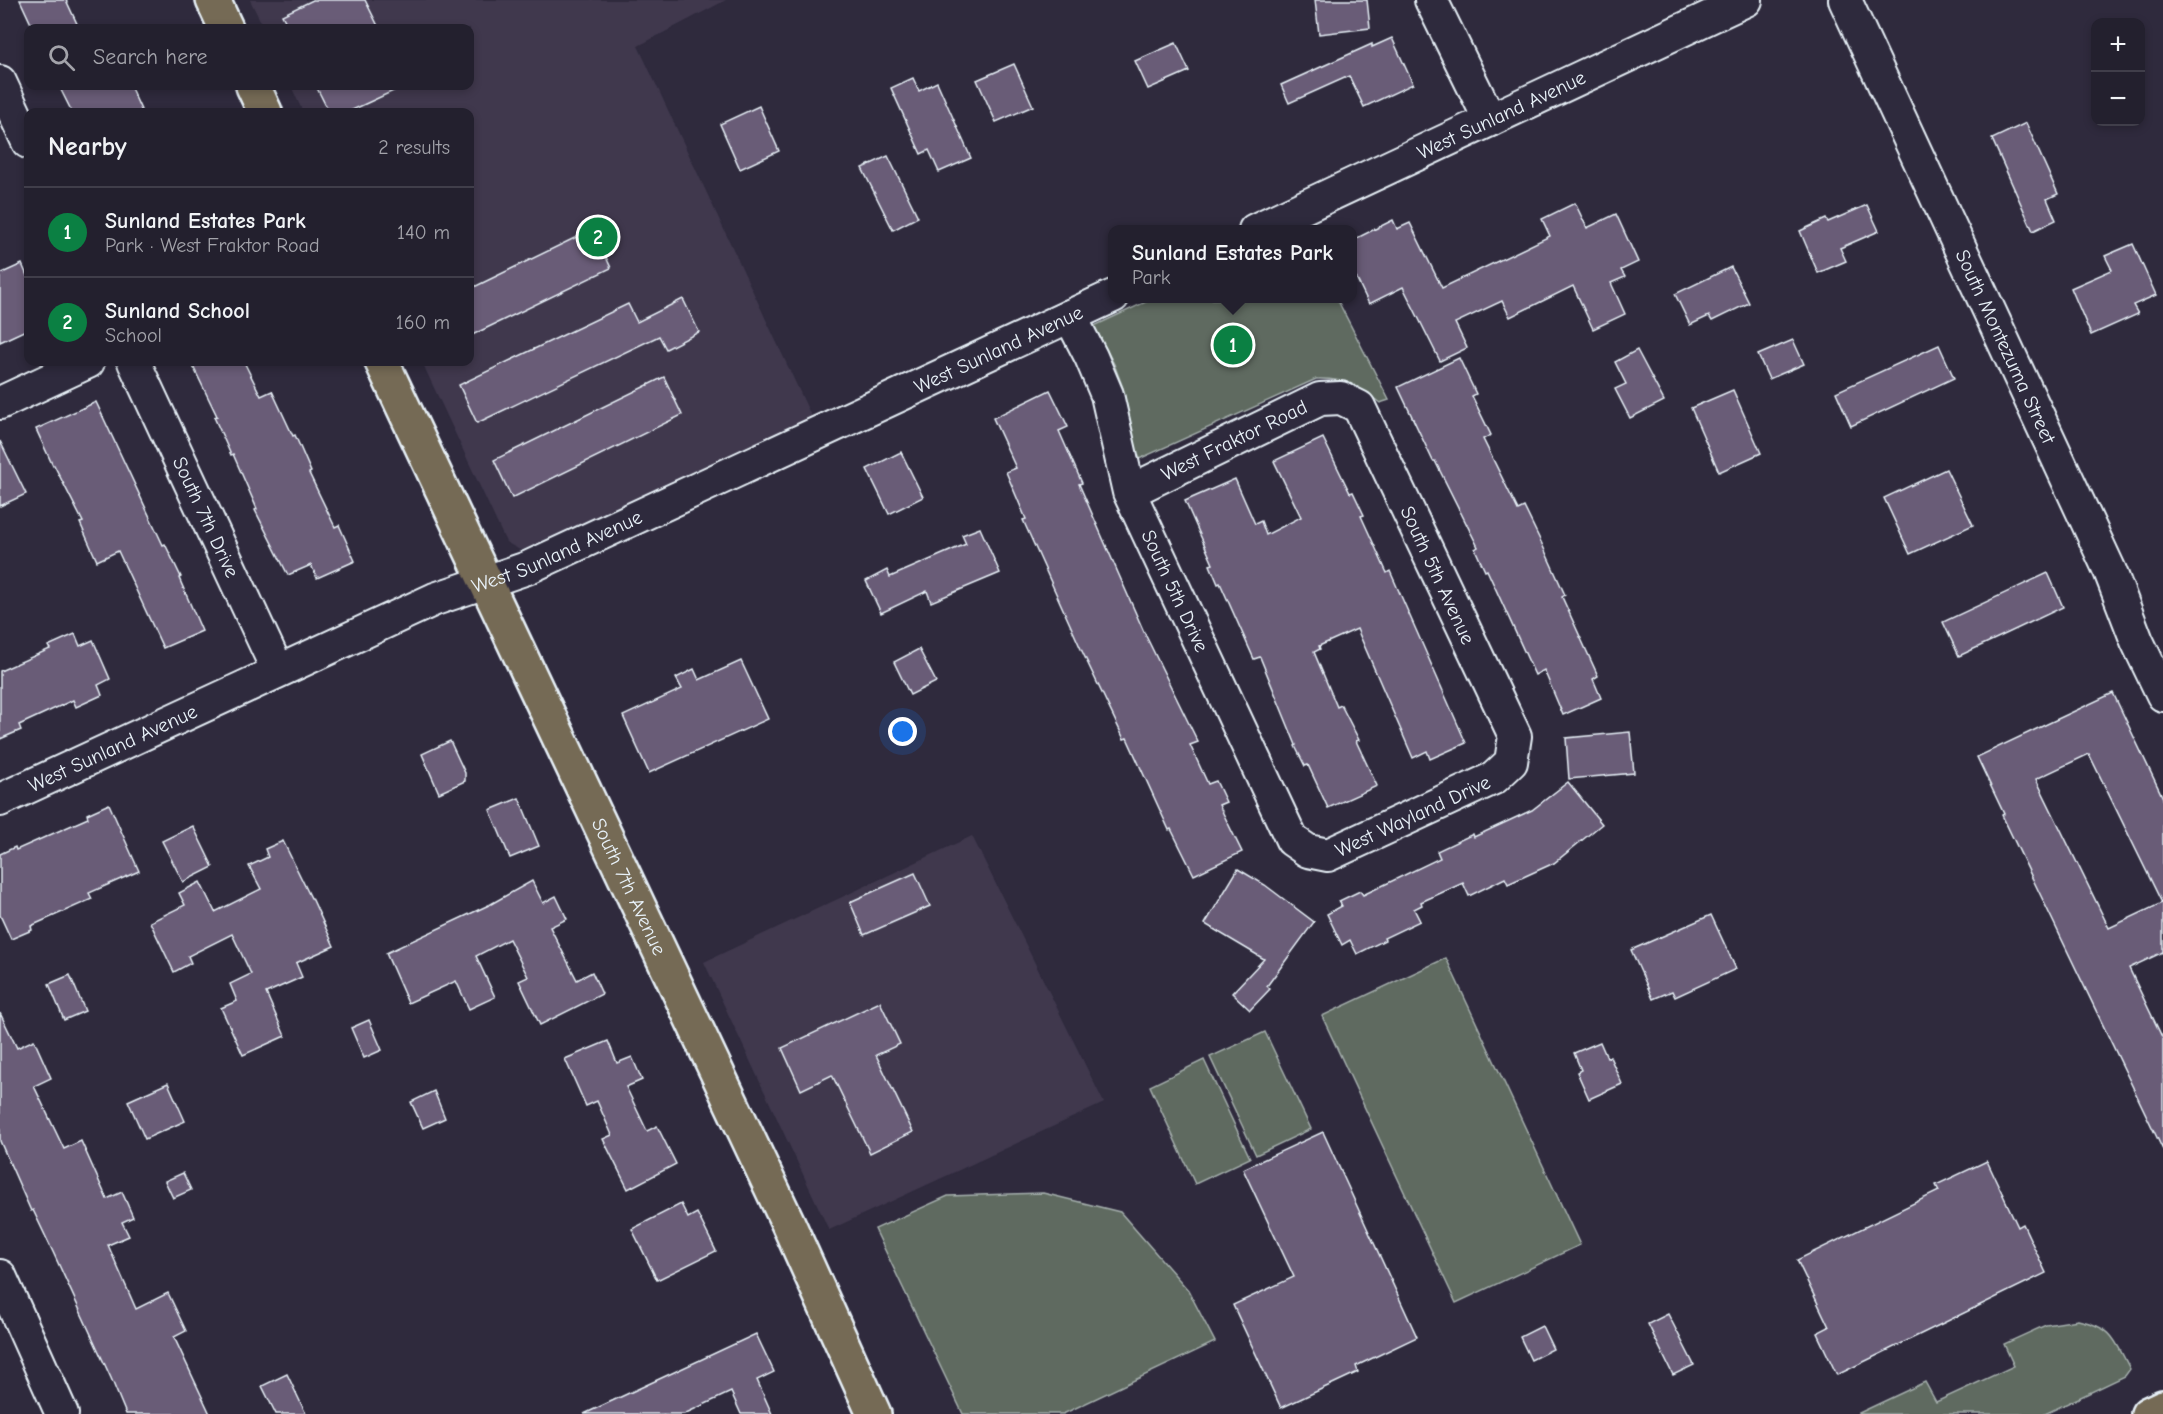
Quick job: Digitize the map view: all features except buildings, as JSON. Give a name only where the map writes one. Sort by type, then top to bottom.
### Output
[{"type":"main road","points":[[213,0],[224,24]]},
{"type":"main road","points":[[255,90],[264,108]]},
{"type":"main road","name":"South 7th Avenue","points":[[384,366],[783,1213],[874,1414]]},
{"type":"main road","points":[[2148,1414],[2163,1407]]},
{"type":"street","points":[[1431,0],[1490,120]]},
{"type":"street","name":"West Sunland Avenue","points":[[1266,225],[1746,0]]},
{"type":"street","name":"South Montezuma Street","points":[[1845,0],[2110,571],[2137,641],[2163,695]]},
{"type":"street","points":[[0,82],[24,133]]},
{"type":"street","name":"West Sunland Avenue","points":[[0,800],[435,599],[514,574],[570,549],[1108,298]]},
{"type":"street","name":"South 5th Drive","points":[[1070,316],[1107,395],[1129,492],[1292,840],[1308,851]]},
{"type":"street","points":[[0,403],[79,366]]},
{"type":"street","name":"South 7th Drive","points":[[136,366],[278,672]]},
{"type":"street","name":"West Fraktor Road","points":[[1129,492],[1320,399],[1341,398]]},
{"type":"street","name":"South 5th Avenue","points":[[1341,398],[1359,407],[1515,736],[1511,762]]},
{"type":"street","name":"West Wayland Drive","points":[[1308,851],[1328,855],[1494,778],[1511,762]]},
{"type":"street","points":[[0,1276],[62,1414]]},
{"type":"shaded area","points":[[250,0],[726,0],[638,46],[812,418],[536,546],[520,550],[506,542],[424,366],[474,366],[474,108],[301,108],[293,90],[474,90],[474,24],[262,24]]},
{"type":"shaded area","points":[[972,836],[1104,1103],[829,1230],[704,962]]},
{"type":"green space","points":[[1143,303],[1339,303],[1389,400],[1380,403],[1343,381],[1316,379],[1137,460],[1123,388],[1114,364],[1094,326]]},
{"type":"green space","points":[[1446,958],[1580,1245],[1456,1303],[1322,1016]]},
{"type":"green space","points":[[1265,1032],[1311,1129],[1256,1155],[1210,1057]]},
{"type":"green space","points":[[1204,1060],[1250,1158],[1195,1184],[1150,1086]]},
{"type":"green space","points":[[1043,1193],[1120,1212],[1188,1290],[1215,1342],[1063,1414],[963,1414],[875,1229],[948,1196]]},
{"type":"green space","points":[[2078,1320],[2099,1327],[2112,1336],[2130,1369],[2125,1376],[2045,1414],[1857,1414],[1925,1382],[1936,1402],[2014,1366],[2004,1344],[2046,1325]]},
{"type":"place","name":"Sunland School","points":[[598,237]]},
{"type":"place","name":"Sunland Estates Park","points":[[1233,345]]}]
